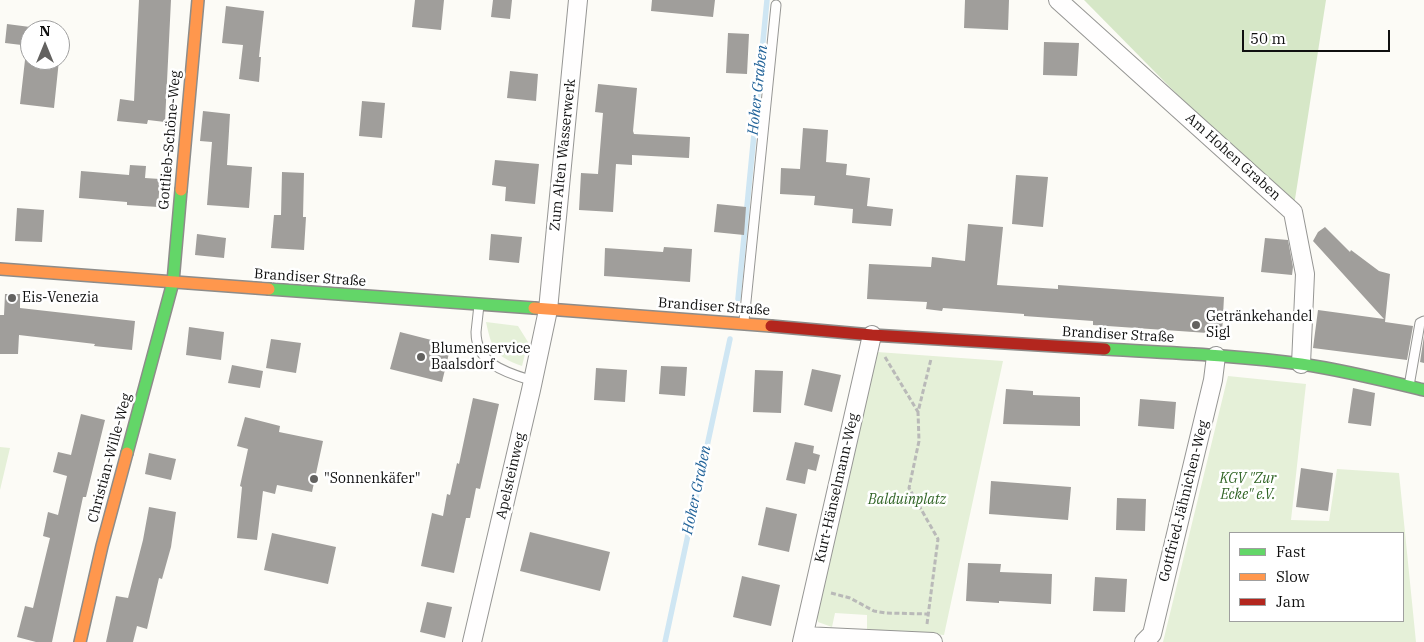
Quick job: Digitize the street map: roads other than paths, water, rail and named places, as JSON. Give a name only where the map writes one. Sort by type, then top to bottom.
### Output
[{"type":"street","name":"Gottlieb-Schöne-Weg","points":[[173,282],[198,0]]},
{"type":"street","name":"Zum Alten Wasserwerk","points":[[548,310],[578,0]]},
{"type":"street","name":"Am Hohen Graben","points":[[1058,0],[1293,212],[1306,274],[1301,364]]},
{"type":"street","name":"Brandiser Straße","points":[[0,270],[872,335],[1216,356],[1301,364],[1353,373],[1424,390]]},
{"type":"street","name":"Christian-Wille-Weg","points":[[80,642],[102,546],[173,282]]},
{"type":"street","name":"Apelsteinweg","points":[[472,642],[548,310]]},
{"type":"street","name":"Kurt-Hänselmann-Weg","points":[[803,639],[872,335]]},
{"type":"street","name":"Gottfried-Jähnichen-Weg","points":[[1144,642],[1152,634],[1213,380],[1216,356]]},
{"type":"street","points":[[803,639],[933,642]]},
{"type":"lane","points":[[744,324],[776,5]]},
{"type":"lane","points":[[479,305],[476,334],[481,353],[491,364],[503,372],[533,381]]},
{"type":"lane","points":[[1410,386],[1420,323],[1424,320]]},
{"type":"waterway","name":"Hoher Graben","points":[[738,299],[767,0]]},
{"type":"waterway","name":"Hoher Graben","points":[[665,642],[730,339]]},
{"type":"place","name":"Eis-Venezia","points":[[12,298]]},
{"type":"place","name":"Getränkehandel Sigl","points":[[1196,325]]},
{"type":"place","name":"Blumenservice Baalsdorf","points":[[421,357]]},
{"type":"place","name":"\"Sonnenkäfer\"","points":[[314,479]]},
{"type":"park label","name":"KGV \"Zur Ecke\" e.V.","points":[[1248,488]]},
{"type":"park label","name":"Balduinplatz","points":[[907,500]]}]
